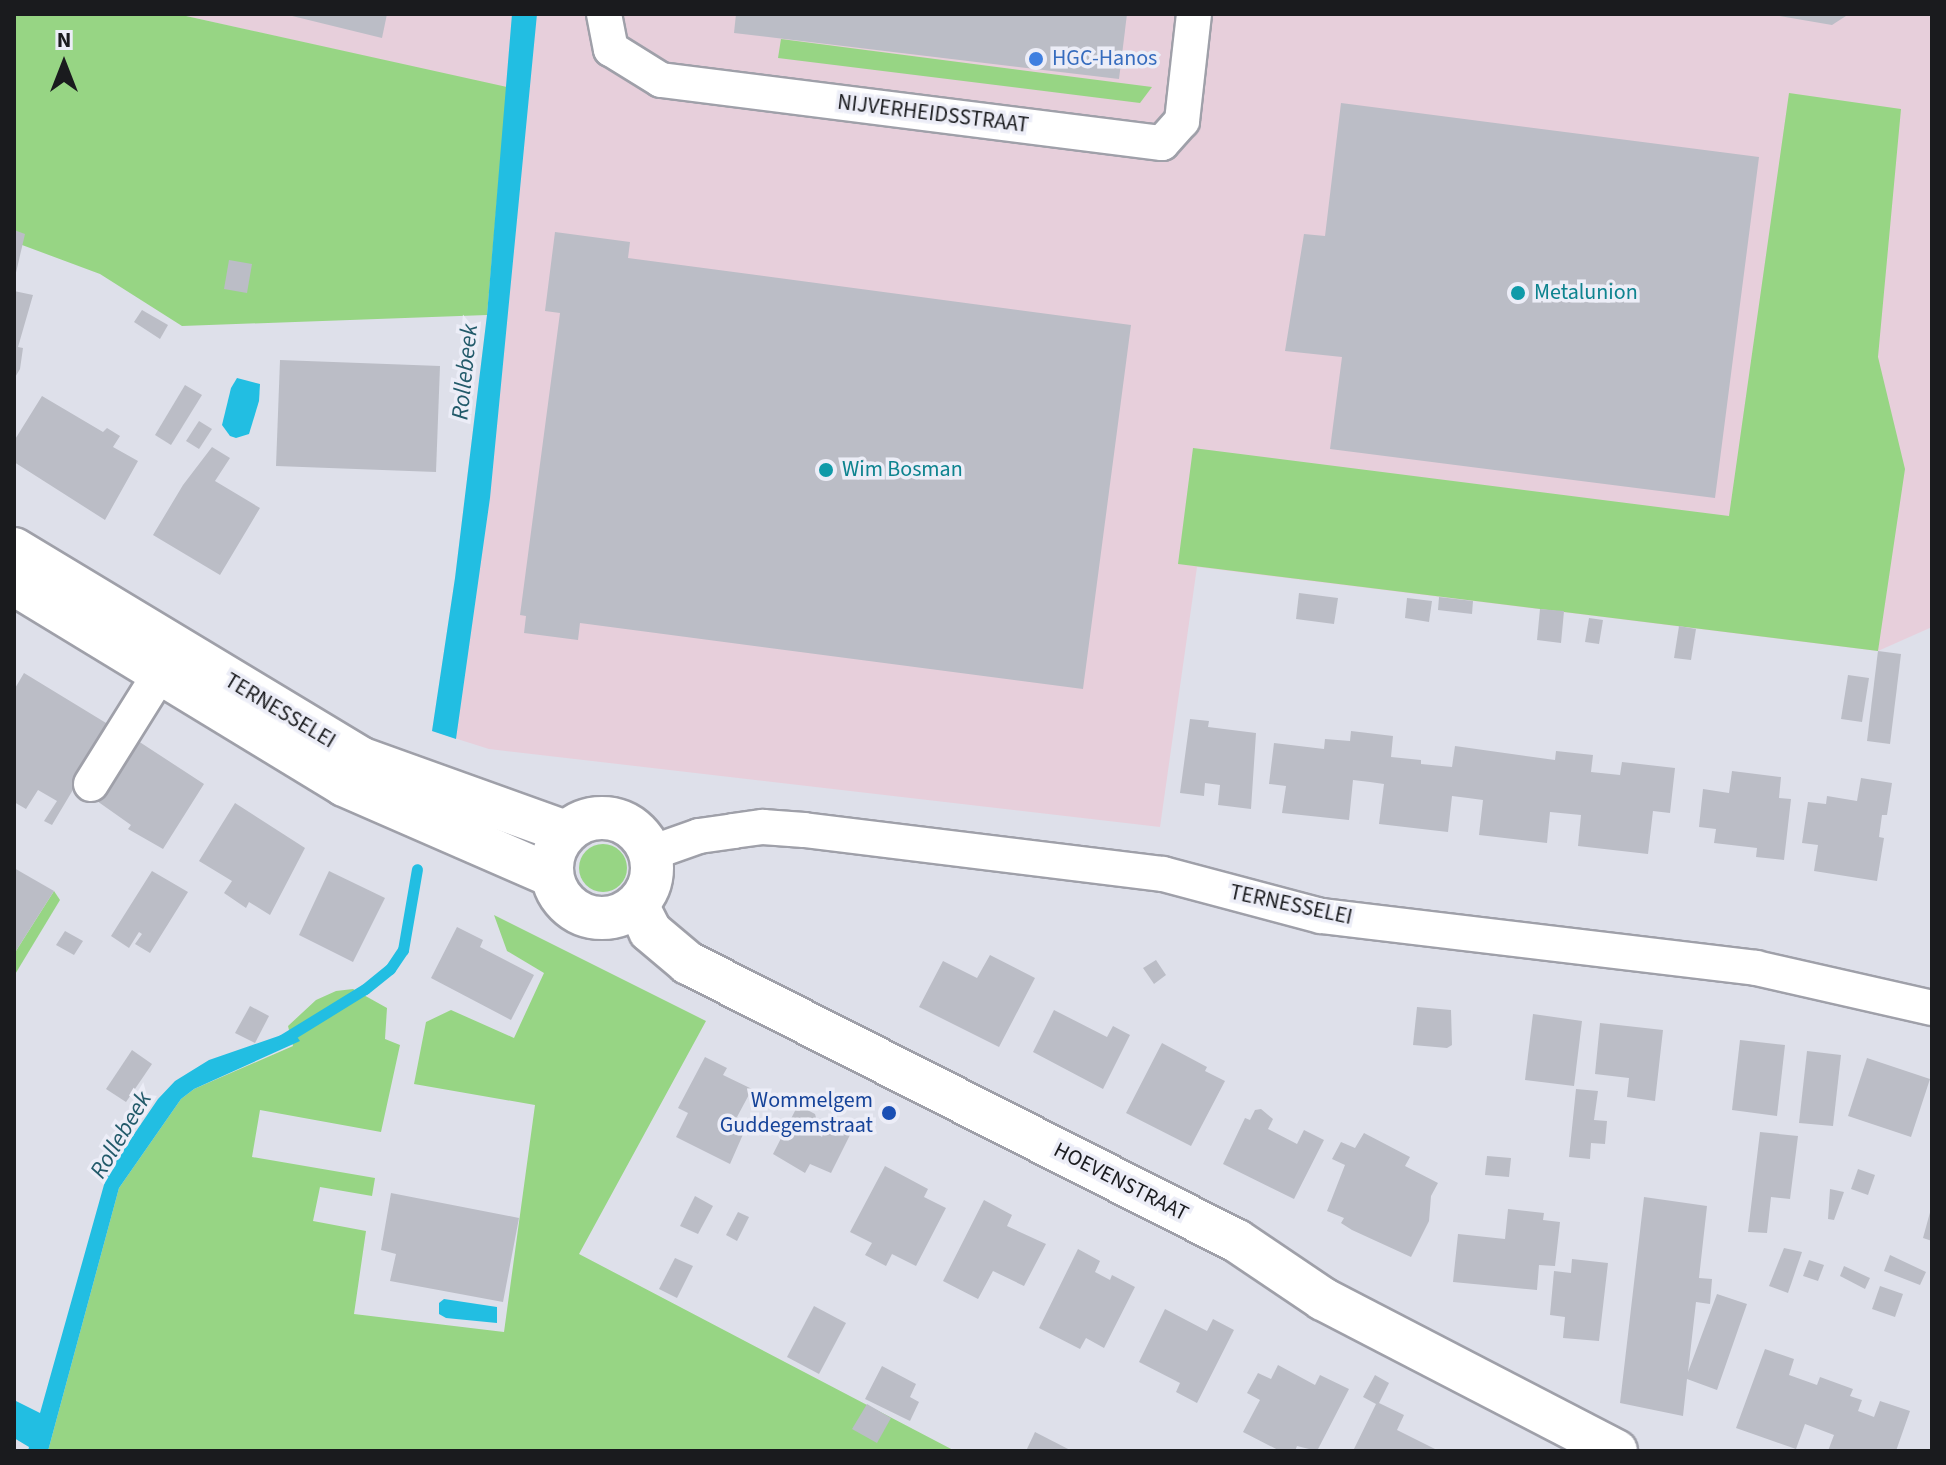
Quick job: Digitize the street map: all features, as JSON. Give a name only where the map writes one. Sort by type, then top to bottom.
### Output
[{"type":"street","name":"NIJVERHEIDSSTRAAT","points":[[604,14],[611,49],[661,80],[1162,143],[1182,121],[1194,14]]},
{"type":"street","name":"TERNESSELEI","points":[[14,549],[344,785],[552,876]]},
{"type":"street","name":"TERNESSELEI","points":[[14,584],[360,758],[566,832]]},
{"type":"street","points":[[91,784],[167,661]]},
{"type":"street","points":[[597,817],[614,818],[630,825],[643,837],[651,853],[654,871],[648,889],[637,905],[624,913],[594,918],[566,903],[552,876],[554,853],[566,832],[597,817]]},
{"type":"street","name":"TERNESSELEI","points":[[651,853],[699,836],[763,827],[820,832],[1163,874],[1321,916],[1756,968],[1932,1008]]},
{"type":"street","name":"HOEVENSTRAAT","points":[[637,905],[650,931],[688,963],[1237,1241],[1323,1299],[1616,1451]]},
{"type":"shaded area","points":[[177,14],[1932,14],[1932,627],[1878,651],[1197,567],[1160,827],[489,749],[432,731],[455,578],[487,315],[507,88]]},
{"type":"green space","points":[[14,14],[177,14],[507,87],[487,315],[182,326],[100,274],[14,242]]},
{"type":"green space","points":[[781,39],[1152,87],[1140,103],[778,58]]},
{"type":"green space","points":[[1789,93],[1901,109],[1878,357],[1905,469],[1878,651],[1178,564],[1193,448],[1729,516]]},
{"type":"green space","points":[[603,844],[620,851],[627,868],[620,885],[603,892],[586,885],[579,868],[586,851]]},
{"type":"green space","points":[[54,891],[60,900],[14,976],[14,954]]},
{"type":"green space","points":[[494,915],[706,1021],[579,1254],[955,1451],[48,1451],[119,1188],[181,1099],[194,1089],[293,1046],[288,1026],[316,1000],[336,991],[353,989],[387,1008],[385,1039],[400,1045],[381,1132],[260,1110],[252,1157],[375,1178],[372,1196],[320,1187],[313,1221],[366,1231],[354,1314],[504,1332],[535,1105],[414,1084],[426,1022],[451,1010],[514,1038],[544,973],[507,951]]},
{"type":"water","points":[[512,14],[537,14],[490,498],[456,739],[432,731],[455,578],[487,315]]},
{"type":"water","points":[[237,378],[260,384],[259,401],[249,434],[236,438],[230,436],[222,425],[231,388]]},
{"type":"water","points":[[293,1031],[300,1041],[194,1089],[181,1099],[119,1188],[48,1451],[28,1451],[29,1447],[14,1438],[14,1400],[40,1413],[107,1174],[158,1099],[175,1081],[209,1060]]},
{"type":"water","points":[[444,1299],[497,1307],[497,1323],[446,1318],[439,1314],[439,1303]]},
{"type":"building","points":[[284,14],[387,14],[382,38]]},
{"type":"building","name":"HGC-Hanos","points":[[736,14],[1127,14],[1119,79],[734,33]]},
{"type":"building","points":[[1767,14],[1849,14],[1832,25]]},
{"type":"building","name":"Metalunion","points":[[1341,103],[1759,157],[1715,498],[1330,449],[1342,357],[1285,351],[1304,234],[1325,236]]},
{"type":"building","points":[[14,230],[25,234],[15,277],[14,277]]},
{"type":"building","name":"Wim Bosman","points":[[555,232],[630,242],[628,258],[1131,325],[1083,689],[580,623],[578,640],[524,633],[526,616],[520,615],[560,313],[545,311]]},
{"type":"building","points":[[229,260],[252,264],[247,293],[224,289]]},
{"type":"building","points":[[14,291],[33,295],[18,347],[23,348],[20,369],[14,379]]},
{"type":"building","points":[[142,310],[168,325],[160,339],[134,322]]},
{"type":"building","points":[[280,360],[440,366],[436,472],[276,466]]},
{"type":"building","points":[[185,385],[202,395],[171,445],[155,435]]},
{"type":"building","points":[[42,396],[103,432],[107,428],[120,436],[113,447],[138,461],[105,520],[14,462],[14,441]]},
{"type":"building","points":[[199,421],[212,429],[199,449],[186,441]]},
{"type":"building","points":[[212,447],[230,458],[215,481],[260,508],[220,575],[153,535],[183,485]]},
{"type":"building","points":[[1299,593],[1338,598],[1334,624],[1296,619]]},
{"type":"building","points":[[1439,597],[1473,601],[1472,614],[1438,610]]},
{"type":"building","points":[[1407,598],[1432,601],[1429,622],[1405,618]]},
{"type":"building","points":[[1540,609],[1564,611],[1561,643],[1537,640]]},
{"type":"building","points":[[1589,618],[1603,620],[1599,644],[1585,642]]},
{"type":"building","points":[[1679,626],[1696,629],[1691,660],[1674,658]]},
{"type":"building","points":[[1878,651],[1901,654],[1890,744],[1867,741]]},
{"type":"building","points":[[24,673],[111,726],[52,825],[44,821],[57,801],[38,790],[26,809],[14,802],[14,690]]},
{"type":"building","points":[[1848,675],[1869,678],[1862,722],[1841,719]]},
{"type":"building","points":[[1190,719],[1209,721],[1208,727],[1256,733],[1251,809],[1218,805],[1220,785],[1205,783],[1204,796],[1180,793]]},
{"type":"building","points":[[1351,731],[1393,736],[1391,757],[1421,760],[1421,764],[1452,767],[1455,746],[1555,760],[1556,751],[1593,755],[1591,772],[1620,775],[1622,762],[1675,768],[1670,813],[1653,811],[1648,854],[1578,846],[1581,815],[1550,812],[1547,843],[1479,835],[1483,800],[1452,796],[1448,832],[1379,824],[1384,784],[1353,780],[1349,820],[1282,813],[1286,786],[1269,784],[1274,743],[1324,749],[1325,739],[1350,741]]},
{"type":"building","points":[[135,739],[204,784],[163,849],[128,829],[131,825],[97,801]]},
{"type":"building","points":[[1732,771],[1781,777],[1779,798],[1791,799],[1784,860],[1756,857],[1757,848],[1714,843],[1716,829],[1699,827],[1703,789],[1729,793]]},
{"type":"building","points":[[1861,778],[1892,783],[1887,815],[1882,815],[1879,837],[1884,838],[1877,881],[1814,871],[1818,845],[1802,843],[1808,802],[1826,804],[1827,796],[1857,801]]},
{"type":"building","points":[[235,803],[305,848],[270,915],[249,902],[246,908],[224,893],[232,881],[199,861]]},
{"type":"building","points":[[14,868],[54,891],[14,954]]},
{"type":"building","points":[[152,871],[188,892],[150,953],[135,944],[142,934],[139,932],[129,948],[111,936]]},
{"type":"building","points":[[329,871],[385,898],[353,962],[299,935]]},
{"type":"building","points":[[457,927],[483,940],[480,947],[534,975],[511,1020],[431,978]]},
{"type":"building","points":[[65,931],[83,941],[74,955],[56,945]]},
{"type":"building","points":[[990,955],[1035,978],[999,1047],[919,1007],[943,961],[977,978]]},
{"type":"building","points":[[1156,960],[1166,975],[1154,984],[1143,968]]},
{"type":"building","points":[[250,1006],[269,1016],[255,1043],[235,1033]]},
{"type":"building","points":[[1417,1007],[1451,1010],[1452,1045],[1447,1048],[1413,1045]]},
{"type":"building","points":[[1054,1010],[1107,1037],[1113,1026],[1130,1035],[1103,1089],[1033,1052]]},
{"type":"building","points":[[1533,1014],[1582,1021],[1574,1086],[1525,1080]]},
{"type":"building","points":[[1600,1023],[1663,1030],[1655,1101],[1627,1097],[1629,1078],[1595,1074]]},
{"type":"building","points":[[1740,1040],[1785,1045],[1777,1116],[1732,1110]]},
{"type":"building","points":[[1162,1043],[1207,1067],[1205,1071],[1225,1081],[1191,1146],[1126,1113]]},
{"type":"building","points":[[132,1050],[152,1064],[126,1102],[106,1089]]},
{"type":"building","points":[[1807,1051],[1841,1055],[1833,1126],[1799,1123]]},
{"type":"building","points":[[705,1057],[727,1068],[723,1075],[752,1089],[737,1117],[748,1123],[730,1164],[676,1137],[688,1113],[678,1108]]},
{"type":"building","points":[[1867,1058],[1930,1079],[1911,1137],[1848,1116]]},
{"type":"building","points":[[1576,1089],[1598,1091],[1594,1120],[1607,1121],[1605,1144],[1591,1143],[1590,1159],[1569,1157]]},
{"type":"building","points":[[798,1105],[815,1114],[817,1121],[813,1131],[822,1137],[829,1121],[851,1133],[831,1173],[810,1164],[805,1173],[773,1154]]},
{"type":"building","points":[[1261,1109],[1273,1119],[1268,1129],[1297,1144],[1304,1130],[1324,1140],[1294,1199],[1223,1164],[1245,1118],[1250,1120],[1255,1110]]},
{"type":"building","points":[[1760,1132],[1798,1136],[1790,1199],[1771,1197],[1767,1233],[1748,1232]]},
{"type":"building","points":[[1364,1133],[1410,1157],[1405,1166],[1438,1183],[1431,1196],[1429,1221],[1411,1257],[1352,1230],[1341,1223],[1344,1218],[1327,1211],[1345,1165],[1332,1159],[1341,1142],[1355,1148]]},
{"type":"building","points":[[1487,1156],[1511,1158],[1509,1177],[1485,1175]]},
{"type":"building","points":[[885,1166],[928,1189],[924,1197],[946,1208],[916,1266],[892,1254],[886,1266],[865,1255],[872,1243],[850,1232]]},
{"type":"building","points":[[1858,1169],[1875,1175],[1868,1195],[1851,1189]]},
{"type":"building","points":[[1830,1189],[1844,1192],[1834,1220],[1828,1219]]},
{"type":"building","points":[[391,1193],[519,1218],[503,1302],[390,1281],[396,1254],[381,1250]]},
{"type":"building","points":[[695,1196],[713,1206],[698,1234],[680,1226]]},
{"type":"building","points":[[1644,1197],[1707,1206],[1699,1278],[1712,1279],[1710,1304],[1696,1302],[1688,1372],[1717,1294],[1747,1304],[1717,1390],[1687,1379],[1683,1416],[1620,1403]]},
{"type":"building","points":[[984,1200],[1012,1215],[1007,1226],[1046,1244],[1024,1286],[993,1271],[978,1299],[943,1281]]},
{"type":"building","points":[[1932,1205],[1932,1241],[1923,1238]]},
{"type":"building","points":[[1508,1209],[1544,1213],[1543,1220],[1560,1222],[1555,1266],[1539,1265],[1537,1290],[1453,1282],[1458,1234],[1505,1239]]},
{"type":"building","points":[[738,1212],[749,1217],[737,1241],[726,1235]]},
{"type":"building","points":[[1784,1248],[1802,1252],[1788,1293],[1769,1286]]},
{"type":"building","points":[[1078,1249],[1100,1261],[1095,1272],[1110,1280],[1112,1275],[1135,1287],[1104,1348],[1086,1338],[1080,1349],[1039,1328]]},
{"type":"building","points":[[1890,1255],[1926,1272],[1920,1285],[1884,1271]]},
{"type":"building","points":[[675,1258],[693,1266],[677,1298],[659,1289]]},
{"type":"building","points":[[1572,1259],[1608,1263],[1599,1341],[1563,1338],[1565,1317],[1550,1315],[1554,1271],[1571,1273]]},
{"type":"building","points":[[1809,1260],[1824,1265],[1818,1281],[1803,1276]]},
{"type":"building","points":[[1844,1266],[1870,1278],[1865,1289],[1840,1276]]},
{"type":"building","points":[[1880,1286],[1903,1294],[1895,1317],[1872,1309]]},
{"type":"building","points":[[814,1306],[846,1323],[819,1374],[787,1357]]},
{"type":"building","points":[[1165,1309],[1207,1331],[1213,1319],[1234,1330],[1197,1403],[1176,1392],[1180,1383],[1139,1362]]},
{"type":"building","points":[[1765,1349],[1794,1359],[1789,1375],[1817,1385],[1820,1377],[1853,1389],[1850,1396],[1862,1400],[1858,1411],[1874,1417],[1880,1401],[1910,1411],[1896,1451],[1828,1451],[1834,1435],[1805,1424],[1796,1449],[1736,1428]]},
{"type":"building","points":[[1278,1365],[1315,1385],[1320,1375],[1349,1389],[1317,1451],[1297,1446],[1295,1451],[1280,1451],[1243,1432],[1260,1400],[1247,1393],[1258,1373],[1271,1379]]},
{"type":"building","points":[[882,1366],[916,1384],[910,1397],[919,1402],[910,1421],[865,1399]]},
{"type":"building","points":[[1375,1375],[1389,1383],[1379,1403],[1404,1415],[1397,1430],[1439,1451],[1353,1451],[1376,1404],[1363,1397]]},
{"type":"building","points":[[867,1404],[891,1418],[877,1443],[852,1429]]},
{"type":"building","points":[[1035,1432],[1072,1451],[1026,1451]]},
{"type":"waterway","name":"Rollebeek","points":[[282,1040],[365,989],[390,969],[403,950],[417,869]]},
{"type":"place","name":"HGC-Hanos","points":[[1036,59]]},
{"type":"place","name":"Metalunion","points":[[1518,293]]},
{"type":"place","name":"Wim Bosman","points":[[826,470]]},
{"type":"place","name":"Wommelgem Guddegemstraat","points":[[889,1113]]}]
